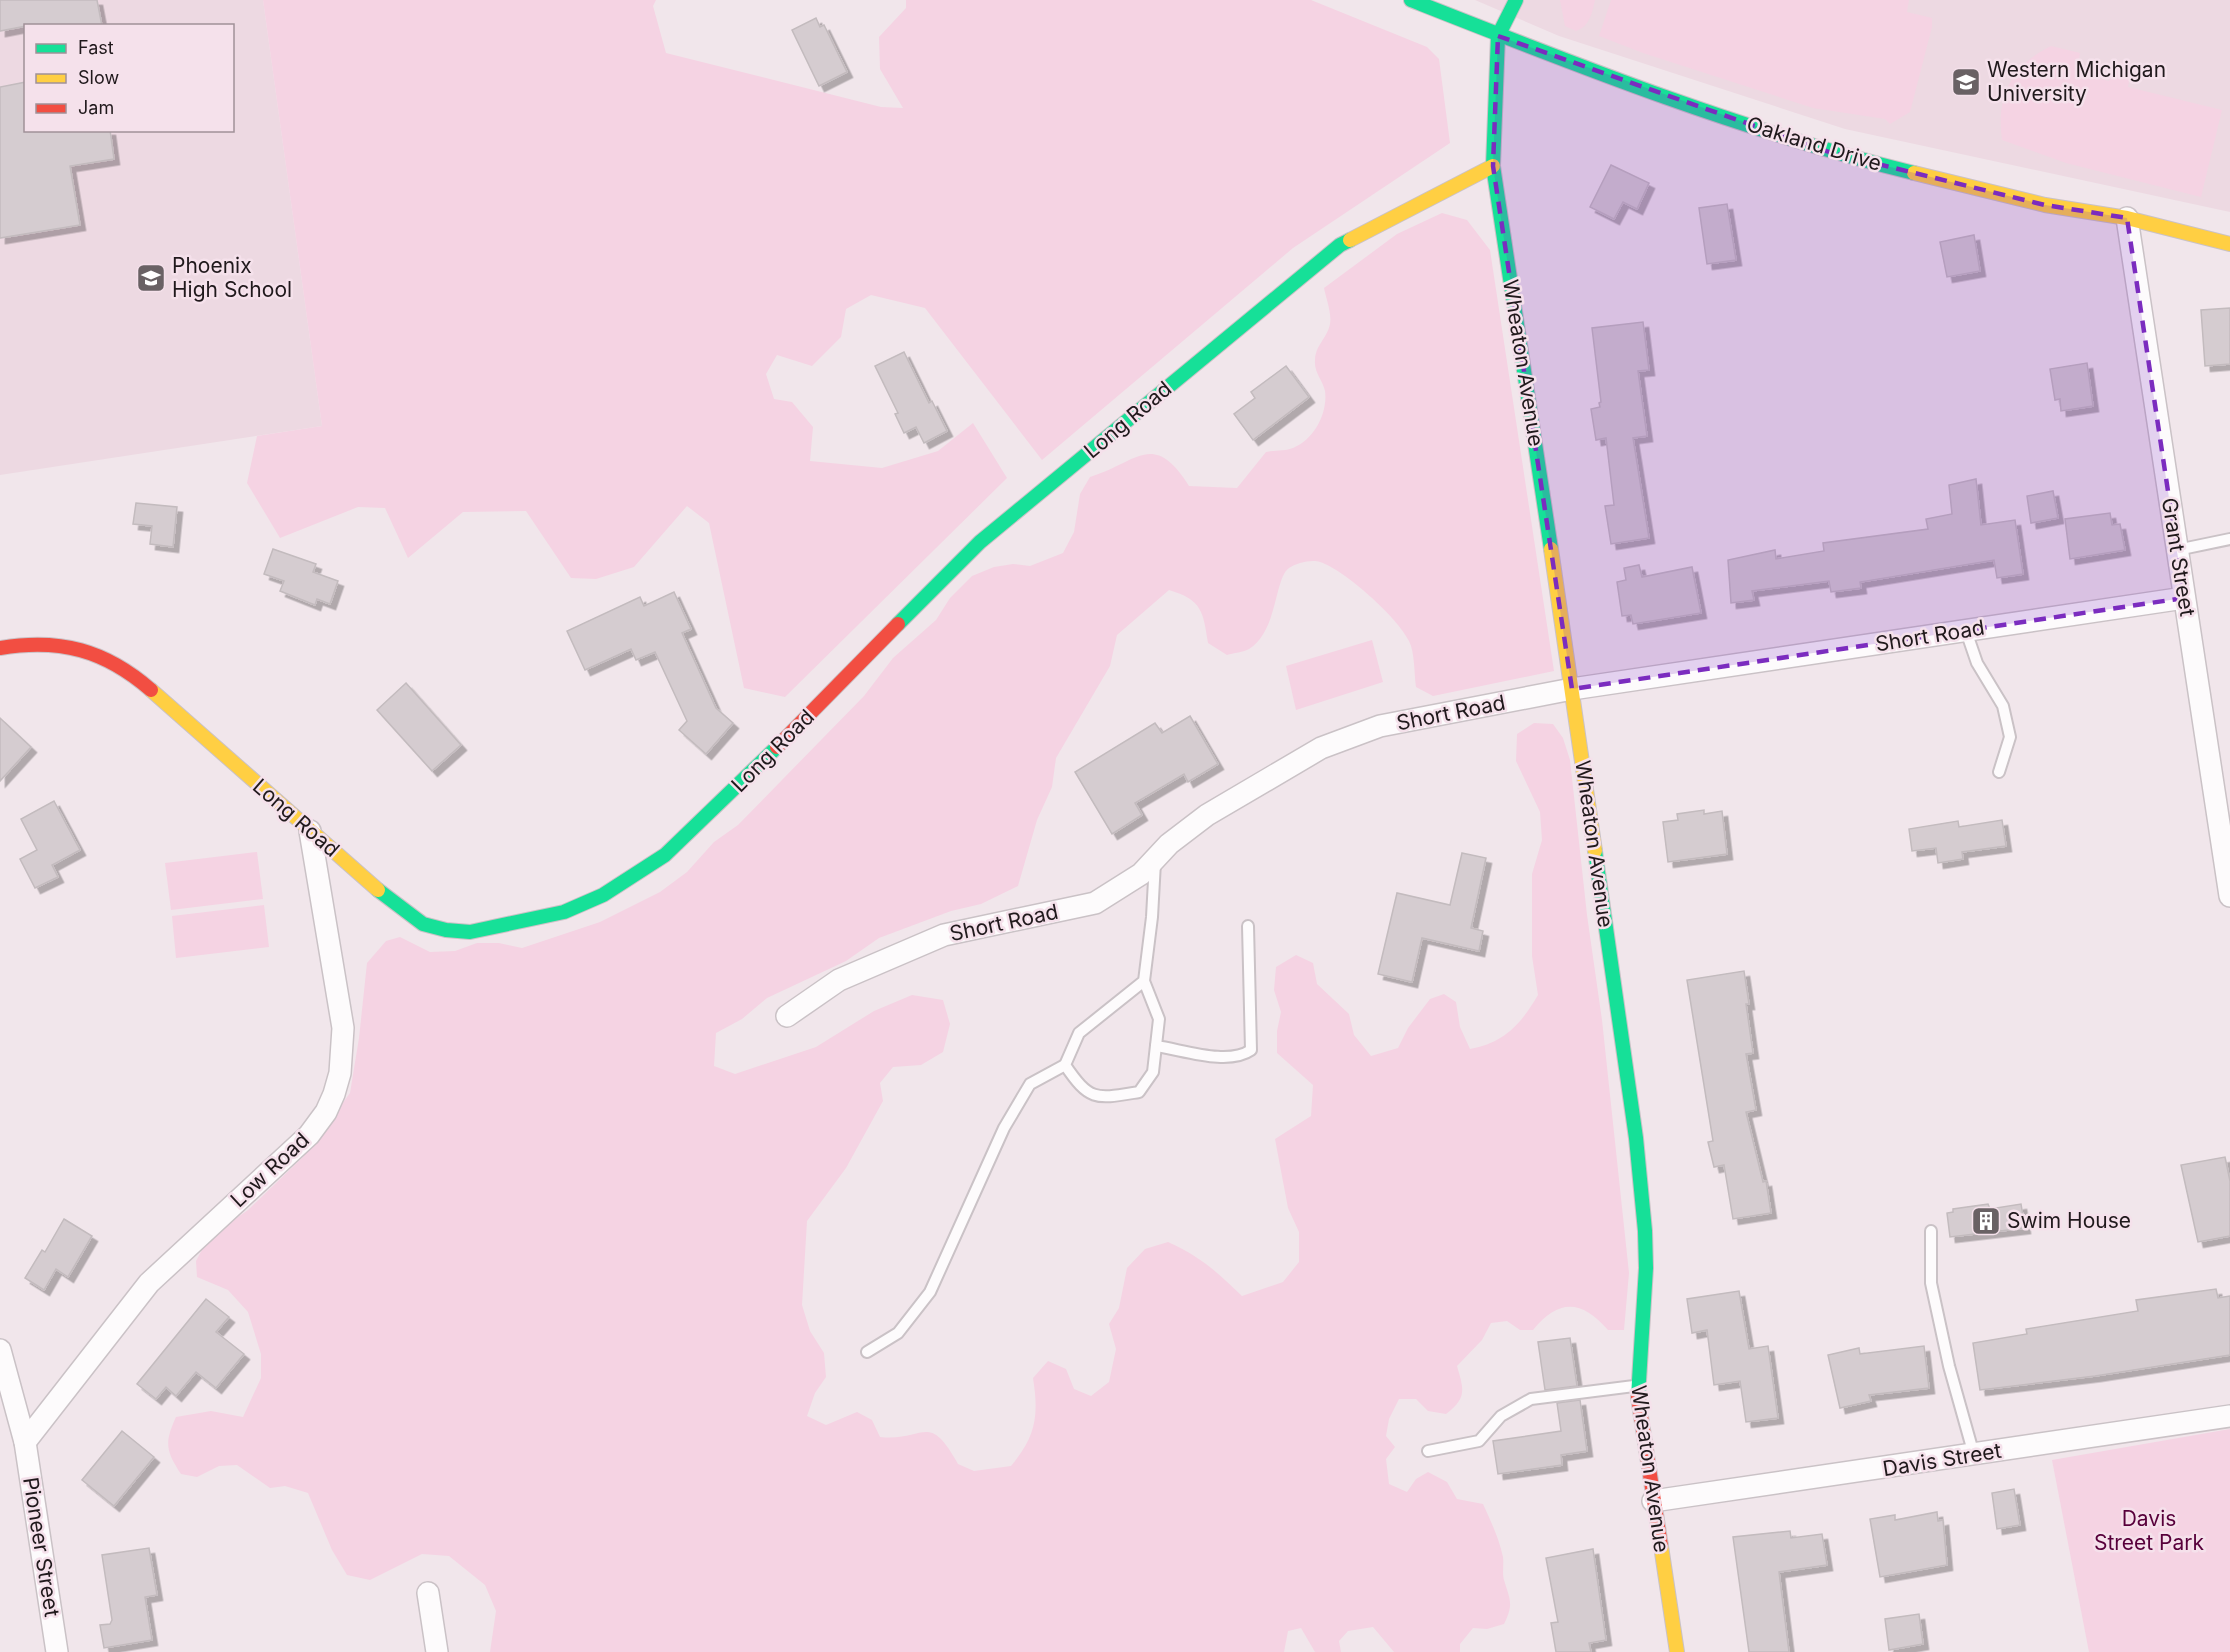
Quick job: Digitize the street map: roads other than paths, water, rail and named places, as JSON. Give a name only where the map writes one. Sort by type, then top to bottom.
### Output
[{"type":"street","name":"Oakland Drive","points":[[1411,0],[1498,36],[1829,152],[2045,205],[2127,219],[2230,243]]},
{"type":"street","points":[[1498,36],[1516,0]]},
{"type":"street","name":"Wheaton Avenue","points":[[1498,36],[1493,166],[1572,689],[1636,1138],[1646,1268],[1637,1385],[1677,1652]]},
{"type":"street","name":"Long Road","points":[[0,648],[53,642],[90,651],[127,669],[395,905],[423,924],[446,930],[470,932],[564,912],[603,896],[665,855],[733,791],[980,542],[1340,244],[1493,166]]},
{"type":"street","name":"Grant Street","points":[[2127,219],[2230,896]]},
{"type":"street","name":"Short Road","points":[[787,1016],[839,980],[945,935],[1095,903],[1141,874],[1169,844],[1207,815],[1321,748],[1380,726],[1572,689],[2184,598]]},
{"type":"street","name":"Low Road","points":[[25,1442],[149,1283],[309,1136],[326,1112],[340,1073],[343,1028],[310,831]]},
{"type":"street","name":"Pioneer Street","points":[[0,1350],[25,1442],[57,1652]]},
{"type":"street","points":[[0,1407],[25,1442]]},
{"type":"street","name":"Davis Street","points":[[1653,1501],[2230,1416]]},
{"type":"street","points":[[428,1593],[437,1652]]},
{"type":"lane","points":[[2177,550],[2230,539]]},
{"type":"lane","points":[[1966,631],[1977,663],[2003,706],[2010,737],[1999,772]]},
{"type":"lane","points":[[1065,1065],[1080,1087],[1101,1098],[1139,1092],[1153,1072],[1160,1018],[1144,981],[1152,917],[1155,858]]},
{"type":"lane","points":[[1156,1046],[1226,1059],[1242,1056],[1251,1050],[1248,926]]},
{"type":"lane","points":[[867,1352],[898,1332],[930,1292],[1004,1128],[1030,1084],[1065,1065],[1079,1033],[1144,981]]},
{"type":"lane","points":[[1931,1231],[1932,1283],[1949,1366],[1974,1455]]},
{"type":"lane","points":[[1428,1451],[1479,1441],[1501,1416],[1531,1399],[1637,1385]]},
{"type":"place","name":"Western Michigan University","points":[[1966,82]]},
{"type":"place","name":"Phoenix High School","points":[[151,278]]},
{"type":"place","name":"Swim House","points":[[1986,1221]]},
{"type":"park label","name":"Davis Street Park","points":[[2149,1531]]}]
